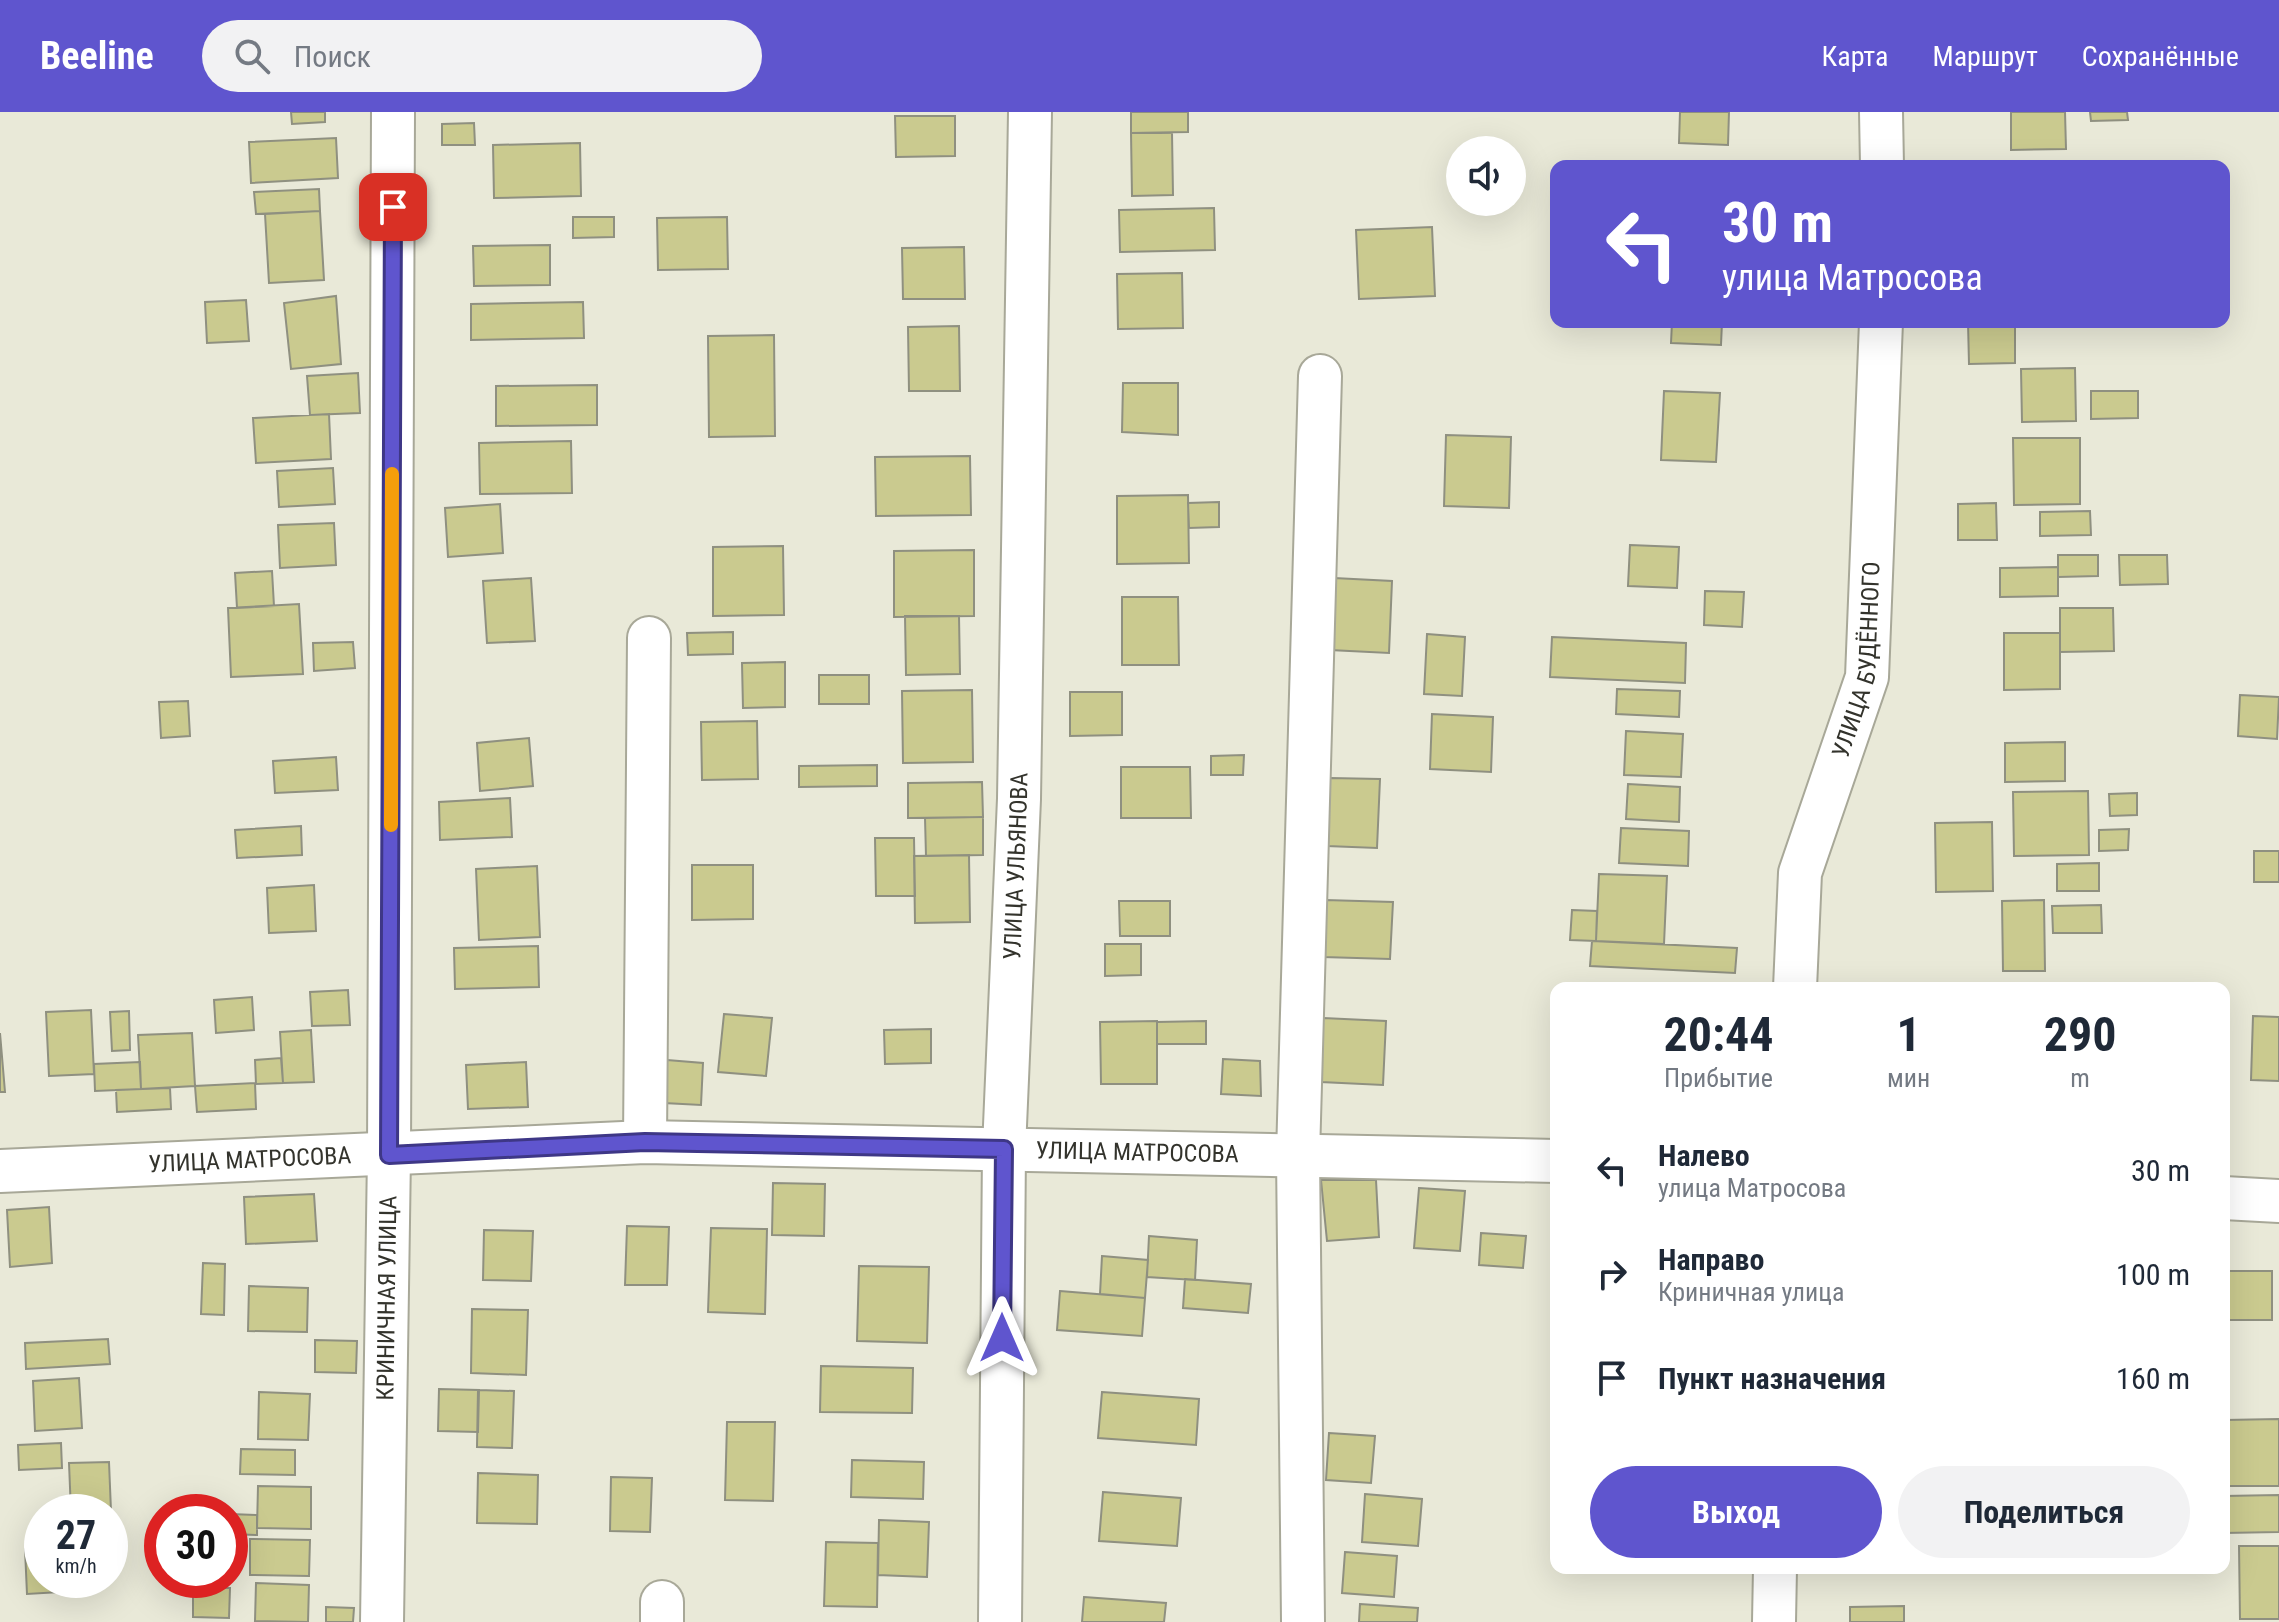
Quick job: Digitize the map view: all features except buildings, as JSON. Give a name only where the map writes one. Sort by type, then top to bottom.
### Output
[{"type":"street","name":"КРИНИЧНАЯ УЛИЦА","points":[[382,1622],[389,1155],[393,112]]},
{"type":"street","name":"УЛИЦА УЛЬЯНОВА","points":[[1000,1622],[1004,1149],[1019,799],[1030,112]]},
{"type":"street","points":[[1881,112],[1882,160]]},
{"type":"street","name":"УЛИЦА БУДЁННОГО","points":[[1795,982],[1800,873],[1867,677],[1881,328]]},
{"type":"street","points":[[1303,1622],[1298,1155],[1320,376]]},
{"type":"street","points":[[645,1142],[649,638]]},
{"type":"street","name":"УЛИЦА МАТРОСОВА","points":[[0,1171],[645,1142],[1550,1161]]},
{"type":"street","points":[[2230,1198],[2279,1201]]},
{"type":"street","points":[[1774,1622],[1775,1574]]},
{"type":"slow traffic","points":[[391,825],[392,474]]},
{"type":"route","points":[[393,207],[389,1155],[645,1142],[1004,1149],[1002,1338]]}]
